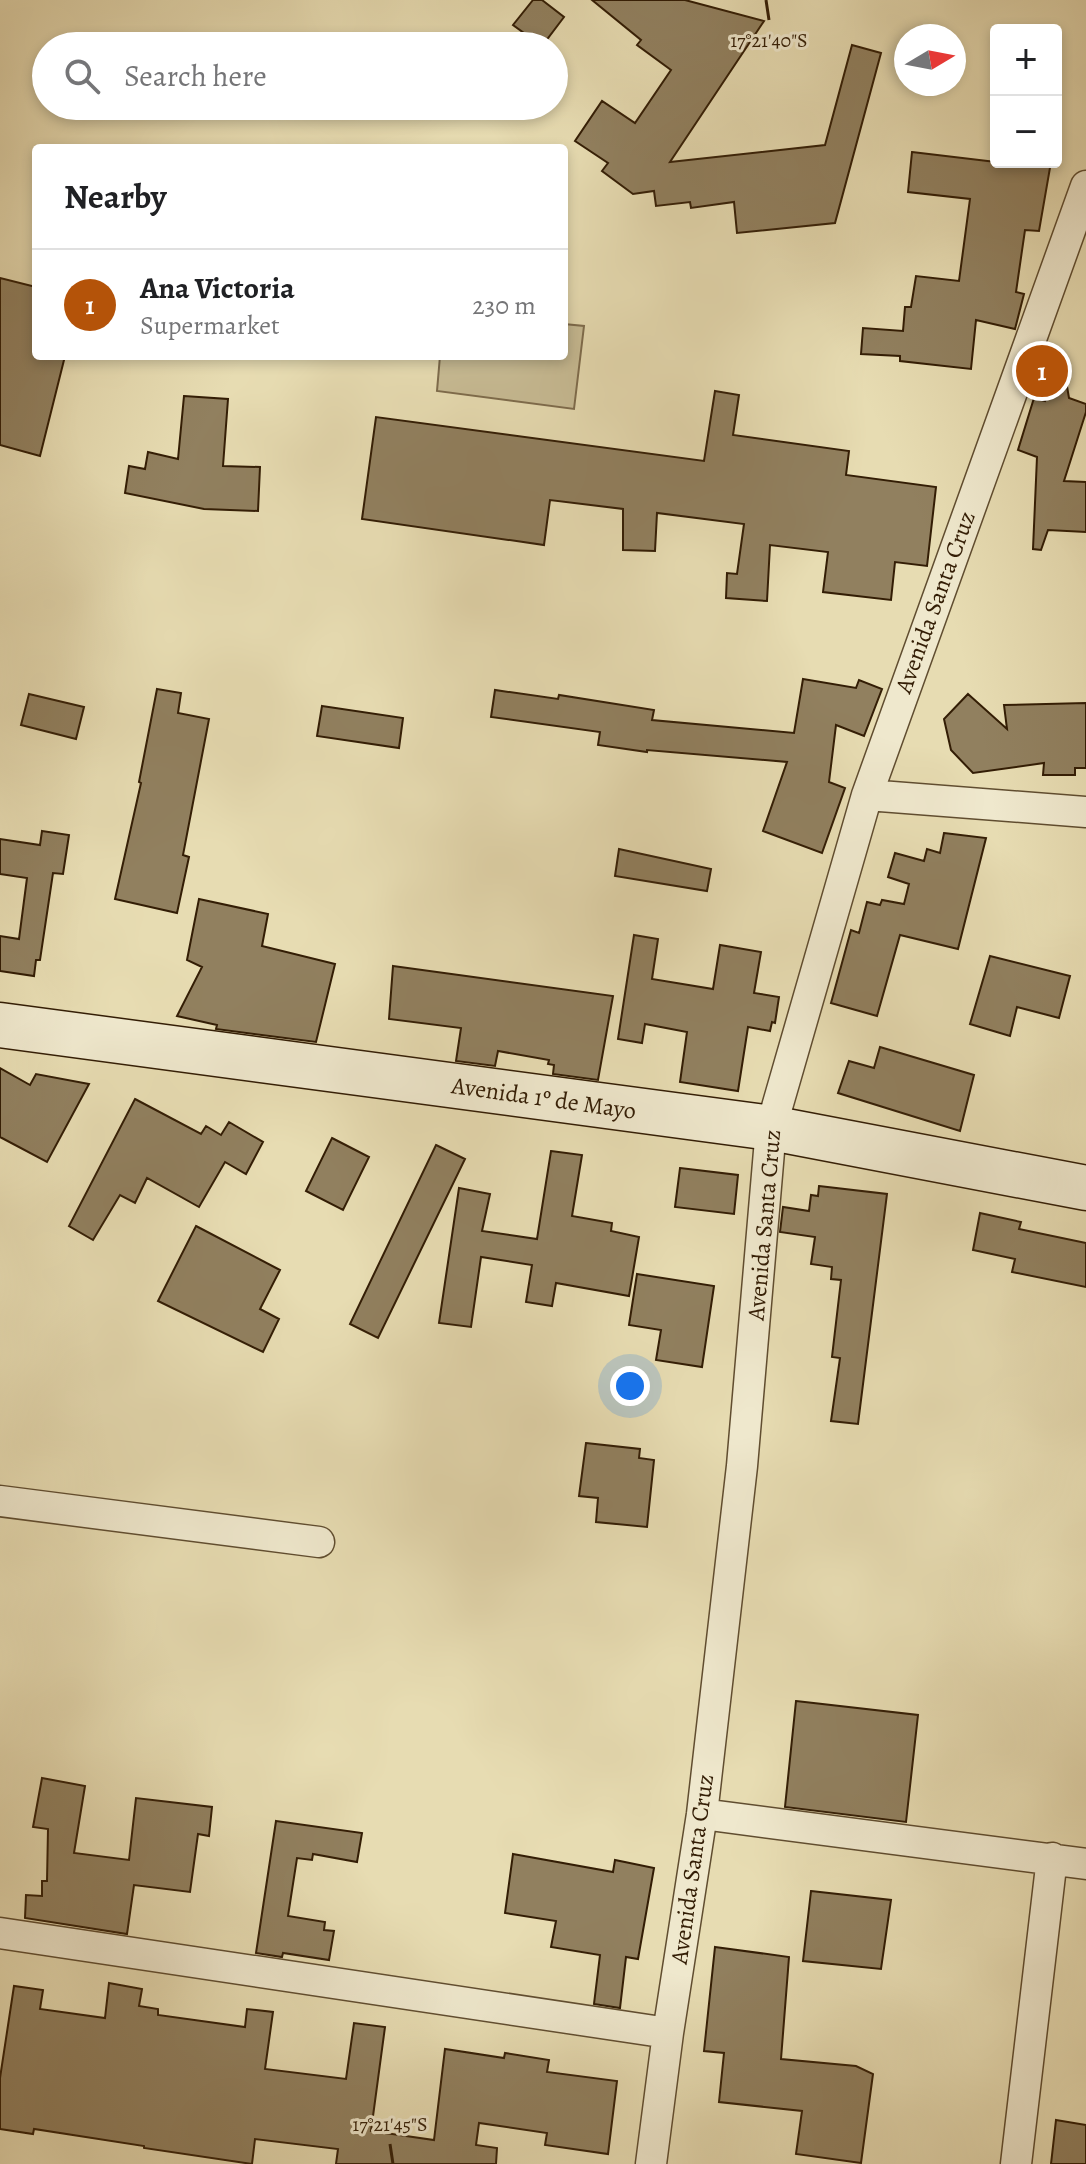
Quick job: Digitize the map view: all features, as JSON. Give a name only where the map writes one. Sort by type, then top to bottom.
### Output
[{"type":"main road","name":"Avenida 1º de Mayo","points":[[0,1025],[771,1128],[1086,1188]]},
{"type":"street","name":"Avenida Santa Cruz","points":[[651,2164],[702,1814],[742,1466],[771,1128],[867,795],[1086,186]]},
{"type":"street","points":[[867,795],[1086,812]]},
{"type":"street","points":[[0,1501],[319,1542]]},
{"type":"street","points":[[702,1814],[1086,1864]]},
{"type":"street","points":[[1016,2164],[1052,1858]]},
{"type":"street","points":[[0,1933],[668,2033]]},
{"type":"shaded area","points":[[568,324],[584,326],[574,409],[437,391],[440,360],[568,360]]},
{"type":"building","points":[[533,0],[542,0],[564,17],[553,32],[523,32],[513,25]]},
{"type":"building","points":[[592,0],[685,0],[764,21],[670,162],[825,145],[852,45],[881,53],[835,223],[737,233],[734,202],[691,208],[690,202],[656,206],[654,191],[633,194],[602,171],[608,163],[575,141],[602,101],[635,123],[671,70],[637,45],[641,40]]},
{"type":"building","points":[[912,152],[990,161],[990,168],[1050,168],[1039,231],[1025,230],[1016,292],[1024,294],[1015,329],[976,320],[971,369],[900,361],[900,356],[861,354],[863,328],[903,331],[905,307],[911,307],[916,276],[959,281],[970,199],[908,192]]},
{"type":"building","points":[[0,278],[32,286],[32,360],[64,360],[40,456],[0,445]]},
{"type":"building","points":[[1061,352],[1069,398],[1086,404],[1064,481],[1086,482],[1086,532],[1048,530],[1041,550],[1033,549],[1037,457],[1018,450],[1034,398],[1045,401]]},
{"type":"building","points":[[715,391],[739,395],[733,435],[849,451],[846,475],[936,487],[927,566],[895,562],[891,600],[823,592],[828,552],[770,545],[767,601],[726,598],[727,573],[737,574],[744,524],[657,513],[655,551],[623,550],[623,509],[550,500],[544,545],[362,519],[376,417],[704,461]]},
{"type":"building","points":[[184,396],[228,399],[223,466],[260,467],[258,511],[204,509],[125,493],[129,466],[145,469],[148,452],[178,459]]},
{"type":"building","points":[[803,679],[856,688],[859,680],[882,689],[864,736],[836,725],[829,782],[845,788],[822,853],[763,831],[787,762],[647,752],[598,745],[600,732],[491,717],[495,690],[558,699],[559,695],[654,710],[652,720],[794,733]]},
{"type":"building","points":[[157,689],[181,693],[178,713],[209,719],[183,855],[189,857],[177,913],[115,899],[141,783]]},
{"type":"building","points":[[29,694],[84,707],[76,739],[21,725]]},
{"type":"building","points":[[968,694],[1007,729],[1004,705],[1086,703],[1086,768],[1075,768],[1075,775],[1043,775],[1044,763],[973,773],[951,750],[944,719]]},
{"type":"building","points":[[322,706],[403,718],[399,748],[317,736]]},
{"type":"building","points":[[42,831],[69,835],[63,874],[53,873],[40,960],[36,960],[34,976],[0,971],[0,936],[19,939],[27,878],[0,874],[0,839],[40,845]]},
{"type":"building","points":[[944,833],[986,838],[958,949],[900,935],[877,1016],[831,1003],[851,930],[859,933],[867,902],[880,905],[882,900],[904,904],[909,884],[888,877],[895,853],[924,861],[927,849],[940,853]]},
{"type":"building","points":[[619,849],[711,869],[707,891],[615,876]]},
{"type":"building","points":[[199,899],[268,914],[262,946],[335,964],[316,1042],[216,1029],[217,1025],[177,1016],[202,967],[187,960]]},
{"type":"building","points":[[634,935],[658,939],[652,979],[713,989],[720,945],[761,952],[754,993],[779,997],[775,1023],[772,1022],[770,1031],[748,1027],[738,1091],[680,1082],[687,1032],[645,1024],[642,1043],[618,1039]]},
{"type":"building","points":[[990,956],[1070,976],[1059,1018],[1017,1007],[1010,1036],[970,1024]]},
{"type":"building","points":[[393,966],[613,996],[598,1080],[553,1074],[554,1065],[548,1064],[549,1060],[498,1051],[495,1066],[456,1061],[461,1028],[389,1019]]},
{"type":"building","points":[[880,1047],[974,1075],[960,1131],[838,1093],[849,1061],[874,1068]]},
{"type":"building","points":[[0,1068],[30,1085],[36,1074],[89,1084],[47,1162],[0,1137]]},
{"type":"building","points":[[135,1099],[201,1134],[206,1126],[221,1135],[229,1122],[263,1142],[246,1174],[225,1162],[199,1207],[147,1178],[135,1203],[120,1195],[93,1240],[69,1226]]},
{"type":"building","points":[[332,1138],[369,1157],[343,1210],[306,1191]]},
{"type":"building","points":[[436,1145],[465,1159],[378,1338],[350,1324]]},
{"type":"building","points":[[551,1151],[582,1155],[572,1216],[612,1223],[611,1231],[639,1237],[629,1296],[556,1283],[552,1306],[526,1302],[532,1265],[481,1257],[471,1327],[439,1323],[459,1188],[490,1194],[482,1231],[537,1239]]},
{"type":"building","points":[[680,1168],[738,1175],[734,1214],[675,1207]]},
{"type":"building","points":[[819,1186],[887,1194],[858,1424],[831,1421],[840,1358],[832,1357],[841,1280],[831,1279],[832,1267],[811,1264],[815,1237],[780,1232],[783,1207],[809,1211],[811,1195],[818,1196]]},
{"type":"building","points":[[980,1213],[1021,1222],[1019,1229],[1086,1243],[1086,1287],[1012,1272],[1015,1259],[973,1250]]},
{"type":"building","points":[[196,1226],[280,1270],[260,1309],[279,1319],[263,1352],[158,1301]]},
{"type":"building","points":[[637,1274],[714,1286],[702,1367],[656,1360],[661,1330],[629,1325]]},
{"type":"building","points":[[586,1443],[640,1449],[639,1458],[654,1460],[647,1527],[596,1522],[598,1498],[579,1496]]},
{"type":"building","points":[[796,1701],[918,1715],[906,1822],[785,1807]]},
{"type":"building","points":[[42,1778],[85,1786],[74,1853],[129,1860],[136,1798],[212,1807],[209,1836],[198,1834],[190,1892],[134,1885],[127,1934],[25,1918],[26,1895],[42,1896],[42,1881],[47,1881],[48,1829],[33,1827]]},
{"type":"building","points":[[276,1821],[362,1833],[357,1862],[313,1854],[312,1860],[297,1858],[288,1916],[325,1922],[324,1930],[334,1931],[329,1960],[283,1953],[282,1957],[256,1953]]},
{"type":"building","points":[[513,1854],[613,1872],[615,1860],[654,1868],[638,1959],[626,1957],[620,2008],[594,2004],[600,1955],[551,1947],[556,1921],[505,1913]]},
{"type":"building","points":[[811,1891],[891,1900],[881,1969],[803,1961]]},
{"type":"building","points":[[715,1947],[789,1957],[781,2059],[856,2066],[873,2074],[861,2163],[796,2154],[802,2111],[719,2102],[724,2053],[704,2051]]},
{"type":"building","points":[[109,1983],[142,1989],[139,2006],[158,2009],[158,2015],[245,2027],[247,2009],[273,2012],[265,2069],[346,2079],[354,2023],[385,2027],[371,2131],[434,2140],[445,2049],[504,2058],[505,2053],[549,2060],[547,2072],[617,2081],[608,2154],[545,2145],[547,2133],[479,2123],[476,2145],[497,2148],[496,2164],[336,2164],[338,2149],[255,2139],[252,2164],[34,2129],[33,2134],[0,2129],[0,2078],[14,1986],[43,1990],[40,2009],[105,2018]]},
{"type":"building","points":[[1056,2120],[1086,2125],[1086,2164],[1051,2164]]},
{"type":"place","name":"Ana Victoria","points":[[1042,371]]}]
